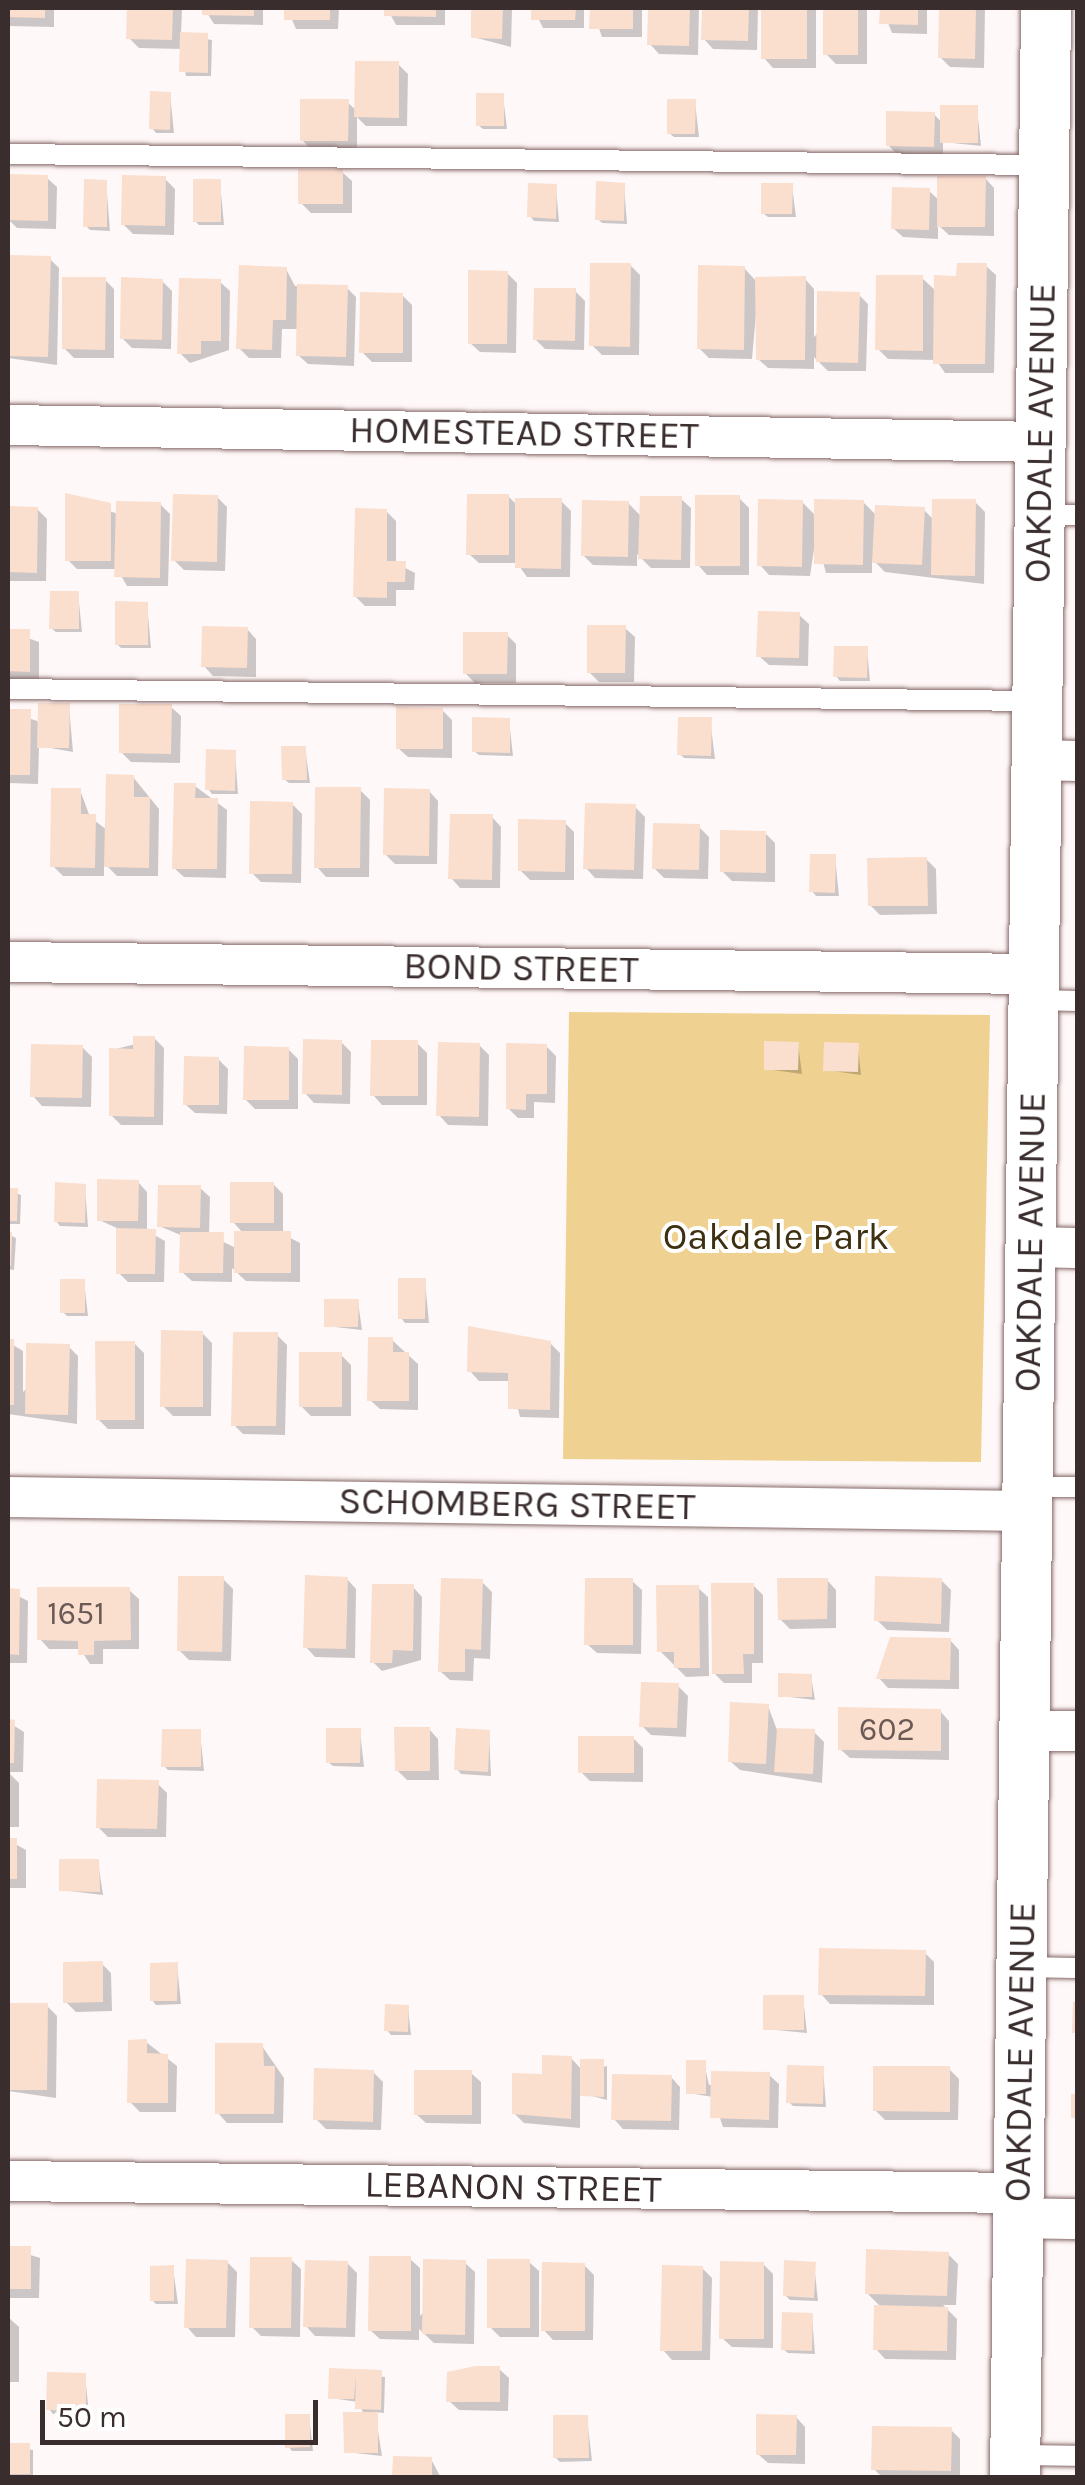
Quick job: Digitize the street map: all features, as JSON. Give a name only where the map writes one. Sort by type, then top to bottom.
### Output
[{"type":"street","name":"OAKDALE AVENUE","points":[[1015,2466],[1027,1499],[1054,1248],[1048,991],[1057,761],[1037,701],[1058,515],[1041,442],[1060,266],[1046,8]]},
{"type":"street","name":"HOMESTEAD STREET","points":[[8,425],[1041,442]]},
{"type":"street","name":"BOND STREET","points":[[8,962],[1048,991]]},
{"type":"street","name":"SCHOMBERG STREET","points":[[8,1497],[1027,1499]]},
{"type":"street","points":[[1024,1731],[1078,1732]]},
{"type":"street","name":"LEBANON STREET","points":[[8,2181],[1018,2206],[1078,2219]]},
{"type":"lane","points":[[8,154],[1055,136]]},
{"type":"lane","points":[[8,689],[1037,701]]},
{"type":"lane","points":[[1027,1499],[1078,1488]]},
{"type":"lane","points":[[1021,1967],[1078,1968]]},
{"type":"lane","points":[[1015,2466],[1078,2456]]},
{"type":"green space","name":"Oakdale Park","points":[[569,1012],[990,1015],[981,1462],[563,1459]]},
{"type":"building","points":[[8,8],[45,8],[45,18],[8,17]]},
{"type":"building","points":[[127,8],[173,8],[172,40],[126,39]]},
{"type":"building","points":[[202,8],[254,8],[254,16],[202,15]]},
{"type":"building","points":[[284,8],[330,8],[330,20],[284,20]]},
{"type":"building","points":[[384,8],[436,8],[436,17],[384,16]]},
{"type":"building","points":[[471,8],[503,8],[502,39],[471,38]]},
{"type":"building","points":[[531,8],[576,8],[575,20],[531,20]]},
{"type":"building","points":[[590,8],[633,8],[633,29],[589,29]]},
{"type":"building","points":[[648,8],[690,8],[689,46],[647,45]]},
{"type":"building","points":[[702,8],[749,8],[748,41],[701,40]]},
{"type":"building","points":[[761,8],[807,8],[807,59],[761,59]]},
{"type":"building","points":[[823,8],[858,8],[858,55],[823,55]]},
{"type":"building","points":[[880,8],[918,8],[918,25],[879,24]]},
{"type":"building","points":[[939,8],[976,8],[975,59],[938,58]]},
{"type":"building","points":[[180,32],[208,33],[208,73],[179,72]]},
{"type":"building","points":[[355,61],[399,61],[399,118],[354,117]]},
{"type":"building","points":[[150,91],[171,92],[170,130],[149,129]]},
{"type":"building","points":[[476,93],[504,93],[504,126],[476,126]]},
{"type":"building","points":[[300,99],[349,99],[348,141],[300,141]]},
{"type":"building","points":[[667,99],[696,99],[695,134],[667,134]]},
{"type":"building","points":[[940,105],[978,105],[978,143],[940,143]]},
{"type":"building","points":[[886,111],[935,112],[934,147],[886,146]]},
{"type":"building","points":[[298,169],[343,169],[343,204],[298,204]]},
{"type":"building","points":[[8,174],[48,175],[48,221],[8,220]]},
{"type":"building","points":[[122,175],[166,176],[165,226],[121,225]]},
{"type":"building","points":[[937,176],[986,176],[985,227],[937,227]]},
{"type":"building","points":[[84,179],[107,180],[107,227],[83,227]]},
{"type":"building","points":[[193,179],[221,179],[221,222],[193,222]]},
{"type":"building","points":[[596,181],[625,183],[624,221],[595,220]]},
{"type":"building","points":[[528,183],[557,184],[556,219],[527,217]]},
{"type":"building","points":[[761,183],[793,183],[792,214],[761,214]]},
{"type":"building","points":[[892,187],[930,188],[929,230],[891,229]]},
{"type":"building","points":[[8,255],[51,256],[48,357],[8,356]]},
{"type":"building","points":[[590,263],[631,263],[630,347],[589,346]]},
{"type":"building","points":[[957,263],[987,263],[985,364],[933,364],[934,275],[956,276]]},
{"type":"building","points":[[239,265],[287,267],[286,320],[273,320],[272,350],[236,349]]},
{"type":"building","points":[[698,265],[745,266],[744,350],[697,349]]},
{"type":"building","points":[[468,270],[508,271],[507,344],[468,344]]},
{"type":"building","points":[[876,275],[923,275],[923,351],[875,350]]},
{"type":"building","points":[[806,276],[805,360],[756,360],[755,277]]},
{"type":"building","points":[[62,277],[106,277],[105,350],[62,349]]},
{"type":"building","points":[[121,277],[163,279],[162,340],[120,339]]},
{"type":"building","points":[[179,278],[221,279],[221,341],[201,341],[201,354],[177,354]]},
{"type":"building","points":[[297,284],[348,285],[346,357],[296,356]]},
{"type":"building","points":[[534,288],[576,288],[575,341],[533,340]]},
{"type":"building","points":[[817,291],[860,292],[858,363],[816,362]]},
{"type":"building","points":[[360,292],[403,293],[403,353],[359,353]]},
{"type":"building","points":[[65,493],[111,503],[111,561],[65,561]]},
{"type":"building","points":[[173,494],[218,495],[217,562],[171,561]]},
{"type":"building","points":[[467,494],[509,494],[509,555],[466,555]]},
{"type":"building","points":[[695,495],[740,495],[740,566],[695,566]]},
{"type":"building","points":[[640,496],[682,496],[681,560],[638,559]]},
{"type":"building","points":[[515,498],[562,498],[561,569],[515,568]]},
{"type":"building","points":[[758,499],[803,500],[802,567],[757,566]]},
{"type":"building","points":[[814,499],[864,500],[863,565],[814,564]]},
{"type":"building","points":[[932,499],[976,499],[975,576],[931,575]]},
{"type":"building","points":[[582,500],[629,501],[628,557],[581,556]]},
{"type":"building","points":[[116,501],[161,502],[160,578],[114,577]]},
{"type":"building","points":[[875,505],[925,507],[922,565],[872,563]]},
{"type":"building","points":[[8,506],[38,507],[37,573],[8,572]]},
{"type":"building","points":[[355,508],[387,509],[387,561],[406,561],[405,582],[387,582],[387,598],[353,597]]},
{"type":"building","points":[[50,591],[79,591],[79,629],[49,629]]},
{"type":"building","points":[[115,601],[148,602],[148,645],[115,645]]},
{"type":"building","points":[[758,611],[800,612],[799,658],[756,657]]},
{"type":"building","points":[[587,625],[626,625],[625,673],[587,673]]},
{"type":"building","points":[[202,626],[248,627],[247,668],[201,667]]},
{"type":"building","points":[[8,629],[30,629],[30,672],[8,671]]},
{"type":"building","points":[[463,632],[508,632],[507,674],[463,674]]},
{"type":"building","points":[[834,646],[868,646],[867,678],[833,677]]},
{"type":"building","points":[[38,703],[70,703],[69,748],[37,748]]},
{"type":"building","points":[[119,704],[172,704],[171,754],[119,753]]},
{"type":"building","points":[[396,707],[443,708],[443,749],[396,749]]},
{"type":"building","points":[[8,709],[31,709],[30,775],[8,775]]},
{"type":"building","points":[[472,717],[510,718],[510,753],[472,752]]},
{"type":"building","points":[[678,717],[712,717],[711,756],[677,755]]},
{"type":"building","points":[[281,746],[306,746],[307,780],[282,780]]},
{"type":"building","points":[[206,749],[236,750],[235,791],[205,790]]},
{"type":"building","points":[[106,774],[134,775],[134,797],[150,797],[149,868],[104,867]]},
{"type":"building","points":[[174,783],[196,783],[195,798],[218,798],[217,869],[172,869]]},
{"type":"building","points":[[315,787],[361,787],[360,868],[314,868]]},
{"type":"building","points":[[51,788],[81,788],[81,814],[96,814],[95,868],[50,867]]},
{"type":"building","points":[[384,788],[430,789],[429,856],[383,855]]},
{"type":"building","points":[[250,801],[293,802],[292,874],[249,874]]},
{"type":"building","points":[[585,803],[636,804],[634,870],[583,869]]},
{"type":"building","points":[[450,814],[493,814],[492,880],[448,879]]},
{"type":"building","points":[[518,819],[566,820],[565,872],[518,871]]},
{"type":"building","points":[[653,823],[700,824],[699,870],[652,869]]},
{"type":"building","points":[[720,830],[766,831],[766,873],[720,872]]},
{"type":"building","points":[[810,854],[836,854],[835,893],[809,892]]},
{"type":"building","points":[[927,857],[928,906],[868,906],[867,858]]},
{"type":"building","points":[[133,1036],[155,1036],[154,1117],[109,1116],[109,1048],[133,1049]]},
{"type":"building","points":[[303,1039],[342,1040],[342,1095],[302,1094]]},
{"type":"building","points":[[371,1040],[418,1040],[418,1096],[370,1096]]},
{"type":"building","points":[[764,1041],[799,1042],[798,1070],[764,1070]]},
{"type":"building","points":[[438,1042],[480,1043],[479,1117],[436,1116]]},
{"type":"building","points":[[824,1042],[859,1043],[858,1072],[823,1071]]},
{"type":"building","points":[[506,1043],[547,1044],[547,1094],[526,1094],[526,1110],[506,1109]]},
{"type":"building","points":[[31,1044],[83,1045],[82,1098],[30,1097]]},
{"type":"building","points":[[244,1046],[289,1047],[289,1100],[243,1100]]},
{"type":"building","points":[[184,1056],[219,1057],[219,1105],[183,1105]]},
{"type":"building","points":[[97,1179],[139,1180],[138,1221],[97,1221]]},
{"type":"building","points":[[55,1182],[86,1184],[85,1223],[54,1222]]},
{"type":"building","points":[[230,1182],[274,1182],[274,1223],[230,1223]]},
{"type":"building","points":[[158,1185],[201,1185],[200,1228],[157,1227]]},
{"type":"building","points":[[8,1188],[18,1188],[17,1221],[8,1221]]},
{"type":"building","points":[[116,1228],[156,1229],[155,1274],[116,1274]]},
{"type":"building","points":[[8,1231],[12,1232],[11,1266],[8,1266]]},
{"type":"building","points":[[234,1231],[291,1231],[291,1273],[234,1273]]},
{"type":"building","points":[[180,1232],[224,1232],[223,1273],[179,1273]]},
{"type":"building","points":[[398,1278],[426,1278],[425,1319],[398,1319]]},
{"type":"building","points":[[60,1279],[85,1279],[85,1313],[60,1313]]},
{"type":"building","points":[[324,1299],[359,1299],[358,1327],[324,1327]]},
{"type":"building","points":[[468,1326],[551,1341],[550,1410],[508,1409],[508,1373],[467,1372]]},
{"type":"building","points":[[161,1330],[203,1331],[203,1407],[160,1407]]},
{"type":"building","points":[[233,1332],[278,1332],[276,1426],[231,1426]]},
{"type":"building","points":[[368,1337],[393,1337],[393,1352],[409,1352],[409,1401],[367,1401]]},
{"type":"building","points":[[8,1339],[14,1339],[14,1405],[8,1405]]},
{"type":"building","points":[[95,1341],[135,1341],[135,1420],[96,1420]]},
{"type":"building","points":[[26,1343],[70,1344],[68,1415],[25,1414]]},
{"type":"building","points":[[299,1352],[342,1352],[342,1407],[299,1407]]},
{"type":"building","points":[[305,1575],[348,1577],[346,1649],[303,1648]]},
{"type":"building","points":[[178,1576],[224,1576],[222,1652],[177,1651]]},
{"type":"building","points":[[875,1576],[942,1578],[941,1624],[874,1621]]},
{"type":"building","points":[[441,1578],[483,1579],[481,1650],[465,1649],[465,1672],[438,1672]]},
{"type":"building","points":[[585,1578],[633,1578],[633,1645],[584,1645]]},
{"type":"building","points":[[777,1578],[828,1578],[827,1619],[778,1620]]},
{"type":"building","points":[[711,1583],[754,1583],[754,1654],[743,1654],[744,1674],[712,1674]]},
{"type":"building","points":[[372,1584],[414,1584],[413,1651],[393,1650],[392,1663],[370,1663]]},
{"type":"building","points":[[656,1585],[699,1585],[700,1668],[674,1668],[674,1652],[657,1652]]},
{"type":"building","points":[[37,1587],[130,1587],[131,1640],[94,1641],[94,1655],[78,1655],[78,1641],[37,1640]]},
{"type":"building","points":[[8,1588],[20,1589],[19,1655],[8,1654]]},
{"type":"building","points":[[890,1637],[951,1638],[950,1680],[876,1679]]},
{"type":"building","points":[[778,1673],[812,1674],[812,1697],[778,1697]]},
{"type":"building","points":[[641,1682],[679,1683],[677,1728],[639,1727]]},
{"type":"building","points":[[730,1702],[769,1704],[766,1764],[728,1762]]},
{"type":"building","points":[[838,1707],[941,1709],[941,1751],[838,1750]]},
{"type":"building","points":[[8,1719],[15,1720],[14,1763],[8,1763]]},
{"type":"building","points":[[394,1727],[430,1727],[430,1771],[395,1771]]},
{"type":"building","points":[[326,1728],[361,1728],[360,1763],[326,1763]]},
{"type":"building","points":[[456,1728],[490,1730],[488,1772],[454,1770]]},
{"type":"building","points":[[777,1728],[815,1729],[813,1774],[774,1772]]},
{"type":"building","points":[[162,1729],[201,1729],[201,1767],[161,1767]]},
{"type":"building","points":[[578,1736],[634,1736],[634,1773],[578,1773]]},
{"type":"building","points":[[97,1779],[159,1780],[157,1829],[96,1828]]},
{"type":"building","points":[[8,1838],[17,1838],[17,1879],[8,1879]]},
{"type":"building","points":[[59,1859],[99,1859],[100,1892],[59,1891]]},
{"type":"building","points":[[819,1948],[926,1950],[925,1996],[818,1995]]},
{"type":"building","points":[[103,1961],[103,2002],[63,2003],[63,1962]]},
{"type":"building","points":[[178,1962],[177,2001],[150,2001],[150,1963]]},
{"type":"building","points":[[763,1995],[804,1995],[804,2030],[763,2030]]},
{"type":"building","points":[[1073,2002],[1078,2002],[1078,2033],[1072,2033]]},
{"type":"building","points":[[8,2003],[48,2003],[47,2090],[8,2090]]},
{"type":"building","points":[[385,2004],[409,2005],[408,2032],[384,2031]]},
{"type":"building","points":[[147,2039],[147,2053],[168,2054],[168,2103],[127,2103],[128,2040]]},
{"type":"building","points":[[215,2043],[263,2043],[264,2066],[275,2066],[274,2114],[215,2114]]},
{"type":"building","points":[[542,2055],[572,2056],[571,2119],[512,2114],[512,2073],[542,2074]]},
{"type":"building","points":[[580,2059],[604,2059],[604,2097],[580,2096]]},
{"type":"building","points":[[686,2060],[706,2060],[706,2094],[686,2094]]},
{"type":"building","points":[[787,2065],[824,2066],[823,2104],[786,2103]]},
{"type":"building","points":[[873,2066],[950,2066],[950,2112],[873,2111]]},
{"type":"building","points":[[314,2068],[374,2070],[373,2122],[313,2120]]},
{"type":"building","points":[[414,2070],[472,2070],[472,2115],[414,2115]]},
{"type":"building","points":[[711,2071],[770,2072],[769,2120],[710,2118]]},
{"type":"building","points":[[612,2074],[672,2075],[671,2121],[611,2120]]},
{"type":"building","points":[[1071,2094],[1078,2094],[1078,2118],[1071,2118]]},
{"type":"building","points":[[8,2246],[31,2246],[31,2289],[8,2289]]},
{"type":"building","points":[[866,2249],[949,2252],[947,2296],[865,2294]]},
{"type":"building","points":[[369,2256],[411,2256],[411,2331],[368,2331]]},
{"type":"building","points":[[250,2257],[292,2257],[291,2328],[249,2328]]},
{"type":"building","points":[[186,2259],[228,2260],[226,2328],[184,2328]]},
{"type":"building","points":[[423,2259],[466,2260],[465,2335],[422,2334]]},
{"type":"building","points":[[487,2259],[530,2259],[530,2328],[487,2328]]},
{"type":"building","points":[[305,2260],[348,2261],[346,2328],[303,2327]]},
{"type":"building","points":[[784,2260],[816,2262],[814,2298],[783,2296]]},
{"type":"building","points":[[720,2261],[764,2262],[764,2339],[719,2339]]},
{"type":"building","points":[[542,2262],[585,2263],[585,2331],[541,2331]]},
{"type":"building","points":[[174,2265],[174,2301],[150,2301],[150,2266]]},
{"type":"building","points":[[662,2265],[703,2266],[702,2351],[660,2351]]},
{"type":"building","points":[[874,2305],[948,2307],[947,2351],[873,2350]]},
{"type":"building","points":[[782,2312],[813,2313],[812,2351],[781,2350]]},
{"type":"building","points":[[500,2366],[500,2402],[446,2402],[447,2372]]},
{"type":"building","points":[[329,2368],[382,2370],[381,2410],[355,2409],[356,2375],[354,2399],[328,2399]]},
{"type":"building","points":[[47,2372],[86,2373],[86,2411],[46,2410]]},
{"type":"building","points":[[343,2412],[378,2412],[378,2453],[344,2453]]},
{"type":"building","points":[[285,2414],[310,2414],[310,2447],[285,2448]]},
{"type":"building","points":[[756,2414],[797,2415],[796,2455],[756,2455]]},
{"type":"building","points":[[553,2415],[588,2415],[589,2458],[553,2458]]},
{"type":"building","points":[[872,2426],[952,2427],[951,2471],[871,2470]]},
{"type":"building","points":[[8,2443],[30,2443],[30,2474],[8,2474]]},
{"type":"building","points":[[393,2456],[432,2457],[432,2478],[392,2478]]}]
